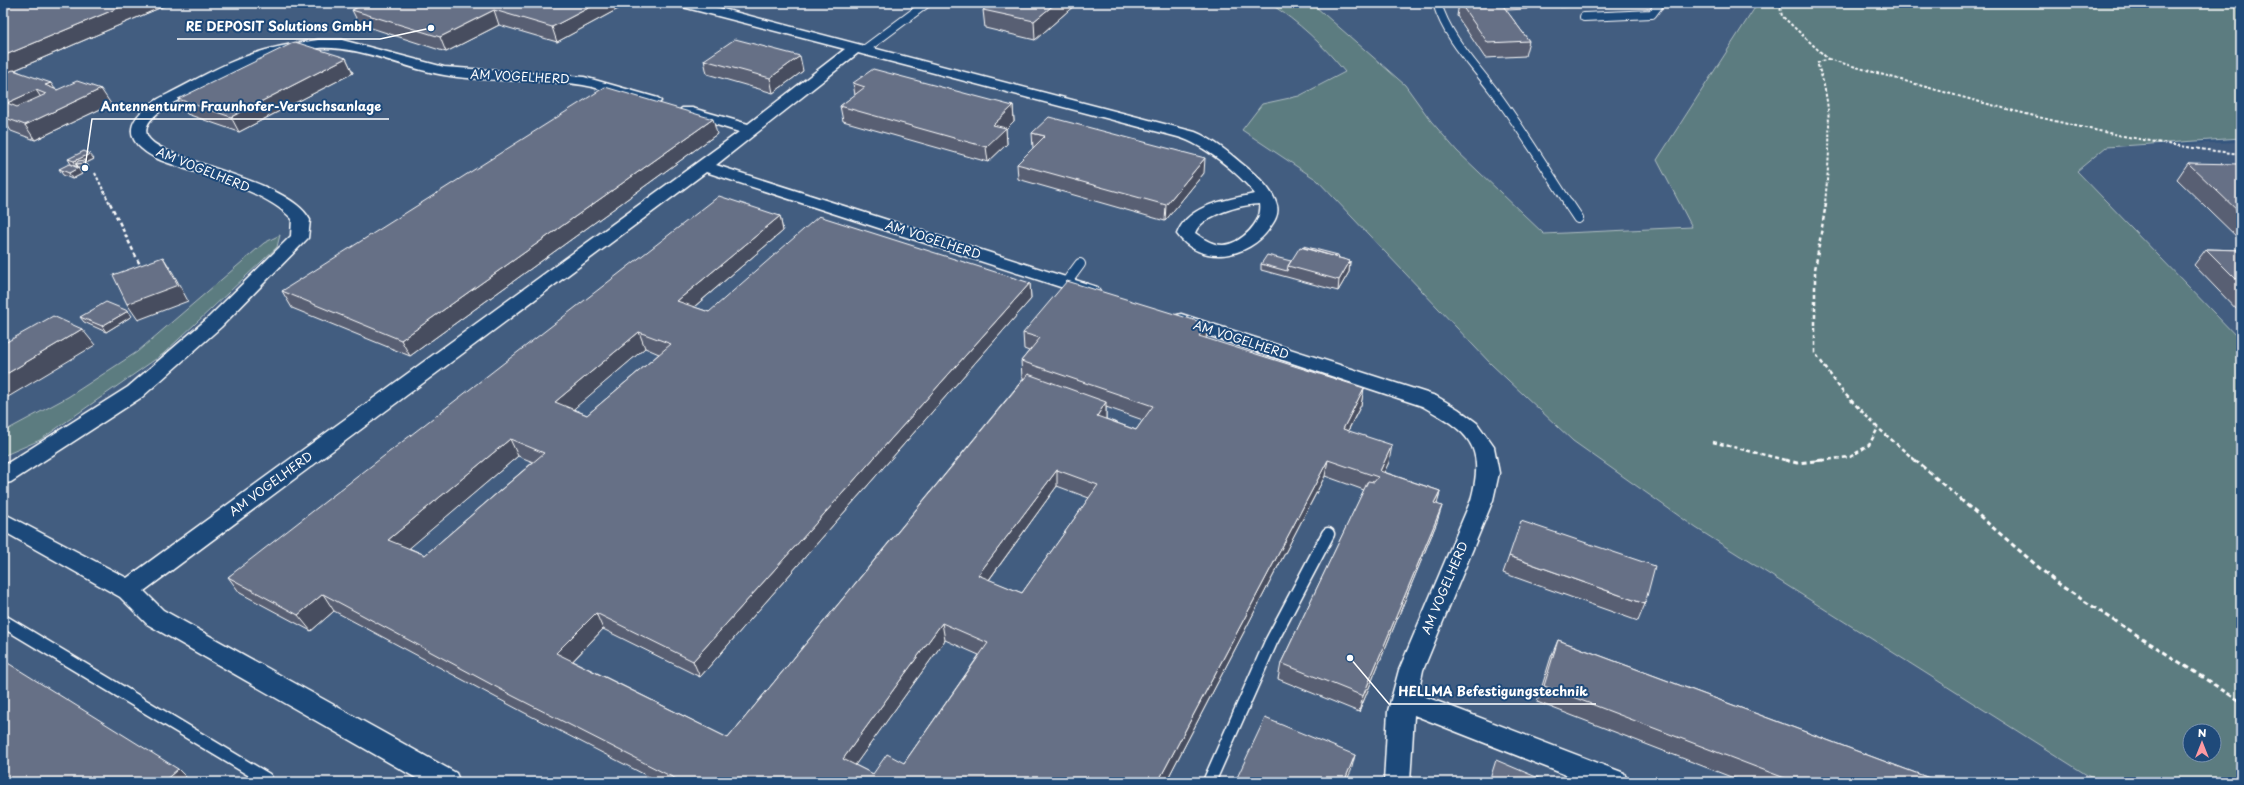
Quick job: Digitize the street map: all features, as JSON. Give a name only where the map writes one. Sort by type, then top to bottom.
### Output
[{"type":"street","points":[[684,3],[716,7],[860,49],[1191,136],[1207,146],[1249,178],[1266,197]]},
{"type":"street","name":"AM VOGELHERD","points":[[3,476],[135,392],[214,323],[299,238],[303,225],[301,217],[284,201],[160,154],[145,146],[139,137],[138,130],[141,123],[148,114],[167,100],[254,58],[290,48],[318,44],[342,44],[444,71],[584,81],[750,130]]},
{"type":"street","name":"AM VOGELHERD","points":[[128,590],[704,166],[860,49]]},
{"type":"street","name":"AM VOGELHERD","points":[[704,166],[1111,297]]},
{"type":"street","name":"AM VOGELHERD","points":[[1164,314],[1429,401],[1463,420],[1476,435],[1486,454],[1488,474],[1482,500],[1411,670],[1403,700],[1397,782]]},
{"type":"street","points":[[3,521],[128,590],[154,617],[447,782]]},
{"type":"street","points":[[1403,700],[1615,782]]},
{"type":"lane","name":"AM VOGELHERD","points":[[860,49],[927,3]]},
{"type":"lane","points":[[1367,3],[1398,3]]},
{"type":"lane","points":[[1437,3],[1441,17],[1463,54],[1493,90],[1578,218]]},
{"type":"lane","points":[[1584,17],[1652,14],[1658,6],[1654,3]]},
{"type":"lane","points":[[1066,283],[1080,264]]},
{"type":"lane","points":[[1209,782],[1270,642],[1328,534]]},
{"type":"lane","points":[[3,621],[266,779],[263,782]]},
{"type":"path","points":[[1779,3],[1782,16],[1828,59],[2071,126],[2200,151],[2241,154]]},
{"type":"path","points":[[1828,59],[1817,63],[1825,83],[1830,112],[1830,138],[1825,211],[1815,270],[1815,352],[1842,391],[1878,428],[2058,584],[2241,702]]},
{"type":"path","points":[[95,173],[144,273]]},
{"type":"path","points":[[1713,442],[1797,463],[1850,457],[1869,445],[1878,428]]},
{"type":"shaded area","points":[[3,3],[1763,3],[1754,9],[1657,160],[2182,746],[2182,763],[2210,763],[2241,775],[2241,782],[3,782]]},
{"type":"shaded area","points":[[2241,142],[2241,341],[2077,171],[2105,147]]},
{"type":"green space","points":[[1269,3],[1310,3],[1316,7],[1405,85],[1431,121],[1457,151],[1544,234],[1692,227],[1657,160],[1754,9],[1763,3],[2241,3],[2241,138],[2106,147],[2077,171],[2241,341],[2241,782],[2098,782],[1696,528],[1573,441],[1491,364],[1317,180],[1242,130],[1262,104],[1299,96],[1345,72],[1310,34],[1291,18]]},
{"type":"green space","points":[[280,235],[277,247],[163,354],[40,440],[3,456],[3,432],[68,397],[137,352],[264,243]]},
{"type":"building","points":[[3,3],[130,3],[3,56]]},
{"type":"building","points":[[367,3],[598,3],[552,27],[494,10],[440,37],[352,10]]},
{"type":"building","points":[[992,3],[1056,3],[1034,21],[983,10]]},
{"type":"building","points":[[1460,3],[1501,3],[1529,41],[1488,43]]},
{"type":"building","points":[[735,39],[800,56],[770,78],[704,60]]},
{"type":"building","points":[[295,42],[346,58],[231,117],[178,99]]},
{"type":"building","points":[[873,69],[1013,106],[993,125],[1006,128],[986,147],[840,106],[865,87],[853,83]]},
{"type":"building","points":[[13,70],[51,83],[45,85],[57,90],[77,81],[101,89],[25,125],[3,117],[3,114],[8,112],[3,110],[3,74]],"holes":[[[36,90],[46,94],[17,107],[7,103]]]},
{"type":"building","points":[[605,87],[713,119],[401,340],[282,291]]},
{"type":"building","points":[[1049,117],[1205,158],[1166,205],[1017,164],[1045,136],[1032,133]]},
{"type":"building","points":[[84,151],[90,154],[74,161],[68,159]]},
{"type":"building","points":[[85,160],[84,163],[76,164],[78,161]]},
{"type":"building","points":[[2188,163],[2239,164],[2241,167],[2241,214]]},
{"type":"building","points":[[69,164],[78,168],[69,173],[59,169]]},
{"type":"building","points":[[719,196],[780,216],[677,301],[709,312],[819,216],[1030,283],[693,661],[596,613],[556,653],[728,738],[1028,374],[1106,402],[1097,416],[1136,430],[1153,406],[1021,361],[1040,338],[1023,333],[1067,281],[1207,324],[1199,336],[1364,388],[1343,429],[1392,445],[1380,471],[1440,491],[1434,503],[1442,506],[1363,696],[1281,663],[1368,481],[1374,482],[1378,477],[1328,460],[1158,782],[682,782],[513,696],[323,594],[298,615],[228,577]],"holes":[[[639,332],[671,344],[587,415],[555,402]],[[510,439],[544,453],[425,555],[388,540]],[[1057,470],[1098,485],[1022,593],[978,575]],[[942,623],[988,643],[904,763],[887,754],[873,774],[843,759]]]},
{"type":"building","points":[[1300,247],[1350,261],[1339,280],[1288,266]]},
{"type":"building","points":[[1302,247],[1338,255],[1339,258]]},
{"type":"building","points":[[2206,249],[2241,250],[2241,284]]},
{"type":"building","points":[[1267,255],[1291,261],[1287,271],[1261,264]]},
{"type":"building","points":[[163,257],[178,285],[127,304],[113,275]]},
{"type":"building","points":[[106,302],[128,311],[102,326],[80,317]]},
{"type":"building","points":[[53,316],[82,329],[3,376],[3,344]]},
{"type":"building","points":[[1521,521],[1655,566],[1645,604],[1509,556]]},
{"type":"building","points":[[1558,640],[1940,782],[1795,782],[1544,686]]},
{"type":"building","points":[[3,660],[178,769],[163,782],[3,782]]},
{"type":"building","points":[[1265,718],[1355,755],[1344,782],[1235,782]]},
{"type":"building","points":[[1496,760],[1548,782],[1489,782]]},
{"type":"place","name":"RE DEPOSIT Solutions GmbH","points":[[431,28]]},
{"type":"place","name":"Antennenturm Fraunhofer-Versuchsanlage","points":[[85,168]]},
{"type":"place","name":"HELLMA Befestigungstechnik","points":[[1350,658]]}]
